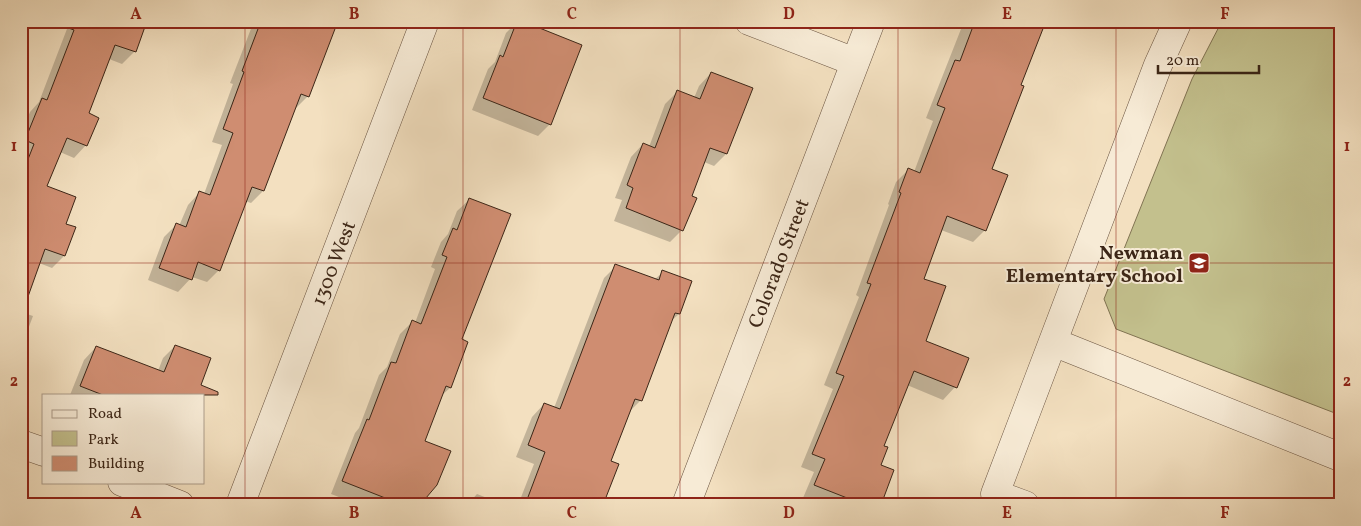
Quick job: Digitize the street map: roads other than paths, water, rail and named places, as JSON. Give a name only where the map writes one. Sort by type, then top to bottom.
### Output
[{"type":"street","name":"1300 West","points":[[240,505],[425,21]]},
{"type":"street","points":[[749,21],[856,62]]},
{"type":"street","name":"Colorado Street","points":[[686,505],[871,21]]},
{"type":"street","points":[[1025,505],[995,494],[1158,65],[1178,21]]},
{"type":"street","points":[[1053,342],[1340,457]]},
{"type":"street","points":[[21,444],[42,451]]},
{"type":"street","points":[[127,484],[180,505]]},
{"type":"place","name":"Newman Elementary School","points":[[1199,263]]}]
